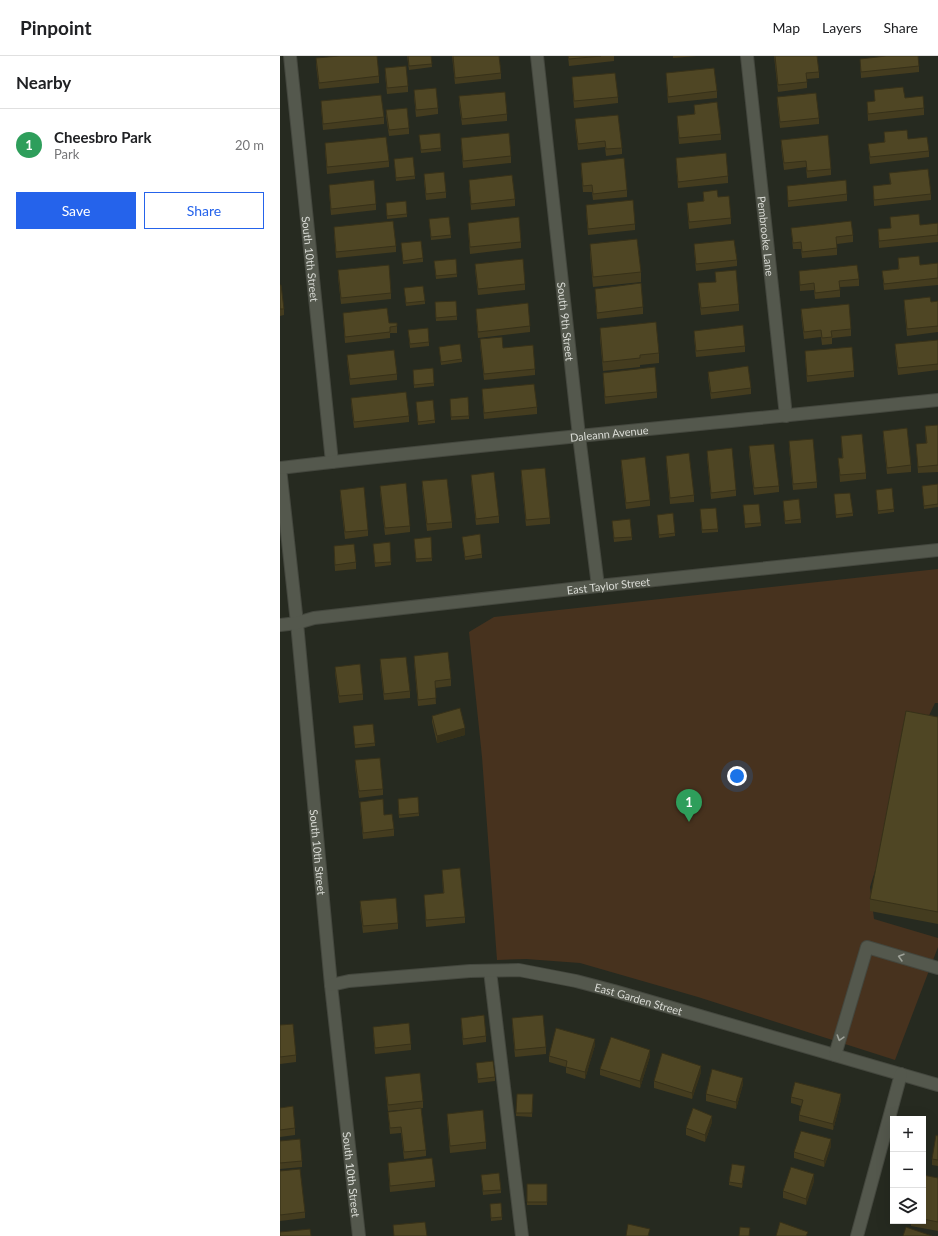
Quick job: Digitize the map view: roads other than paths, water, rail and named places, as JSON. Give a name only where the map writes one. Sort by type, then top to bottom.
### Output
[{"type":"street","name":"South 10th Street","points":[[290,56],[332,462]]},
{"type":"street","name":"South 9th Street","points":[[538,56],[579,436],[598,586]]},
{"type":"street","name":"Pembrooke Lane","points":[[747,56],[786,416]]},
{"type":"street","name":"Daleann Avenue","points":[[280,468],[938,400]]},
{"type":"street","name":"South 10th Street","points":[[280,468],[297,623],[331,985],[359,1236]]},
{"type":"street","name":"East Taylor Street","points":[[280,625],[297,623],[314,618],[938,550]]},
{"type":"street","points":[[835,1055],[867,947],[938,968]]},
{"type":"street","name":"East Garden Street","points":[[331,985],[357,980],[470,971],[519,970],[576,981],[938,1085]]},
{"type":"street","points":[[490,971],[522,1236]]},
{"type":"street","points":[[857,1236],[901,1074]]},
{"type":"place","name":"Cheesbro Park","points":[[689,822]]}]
